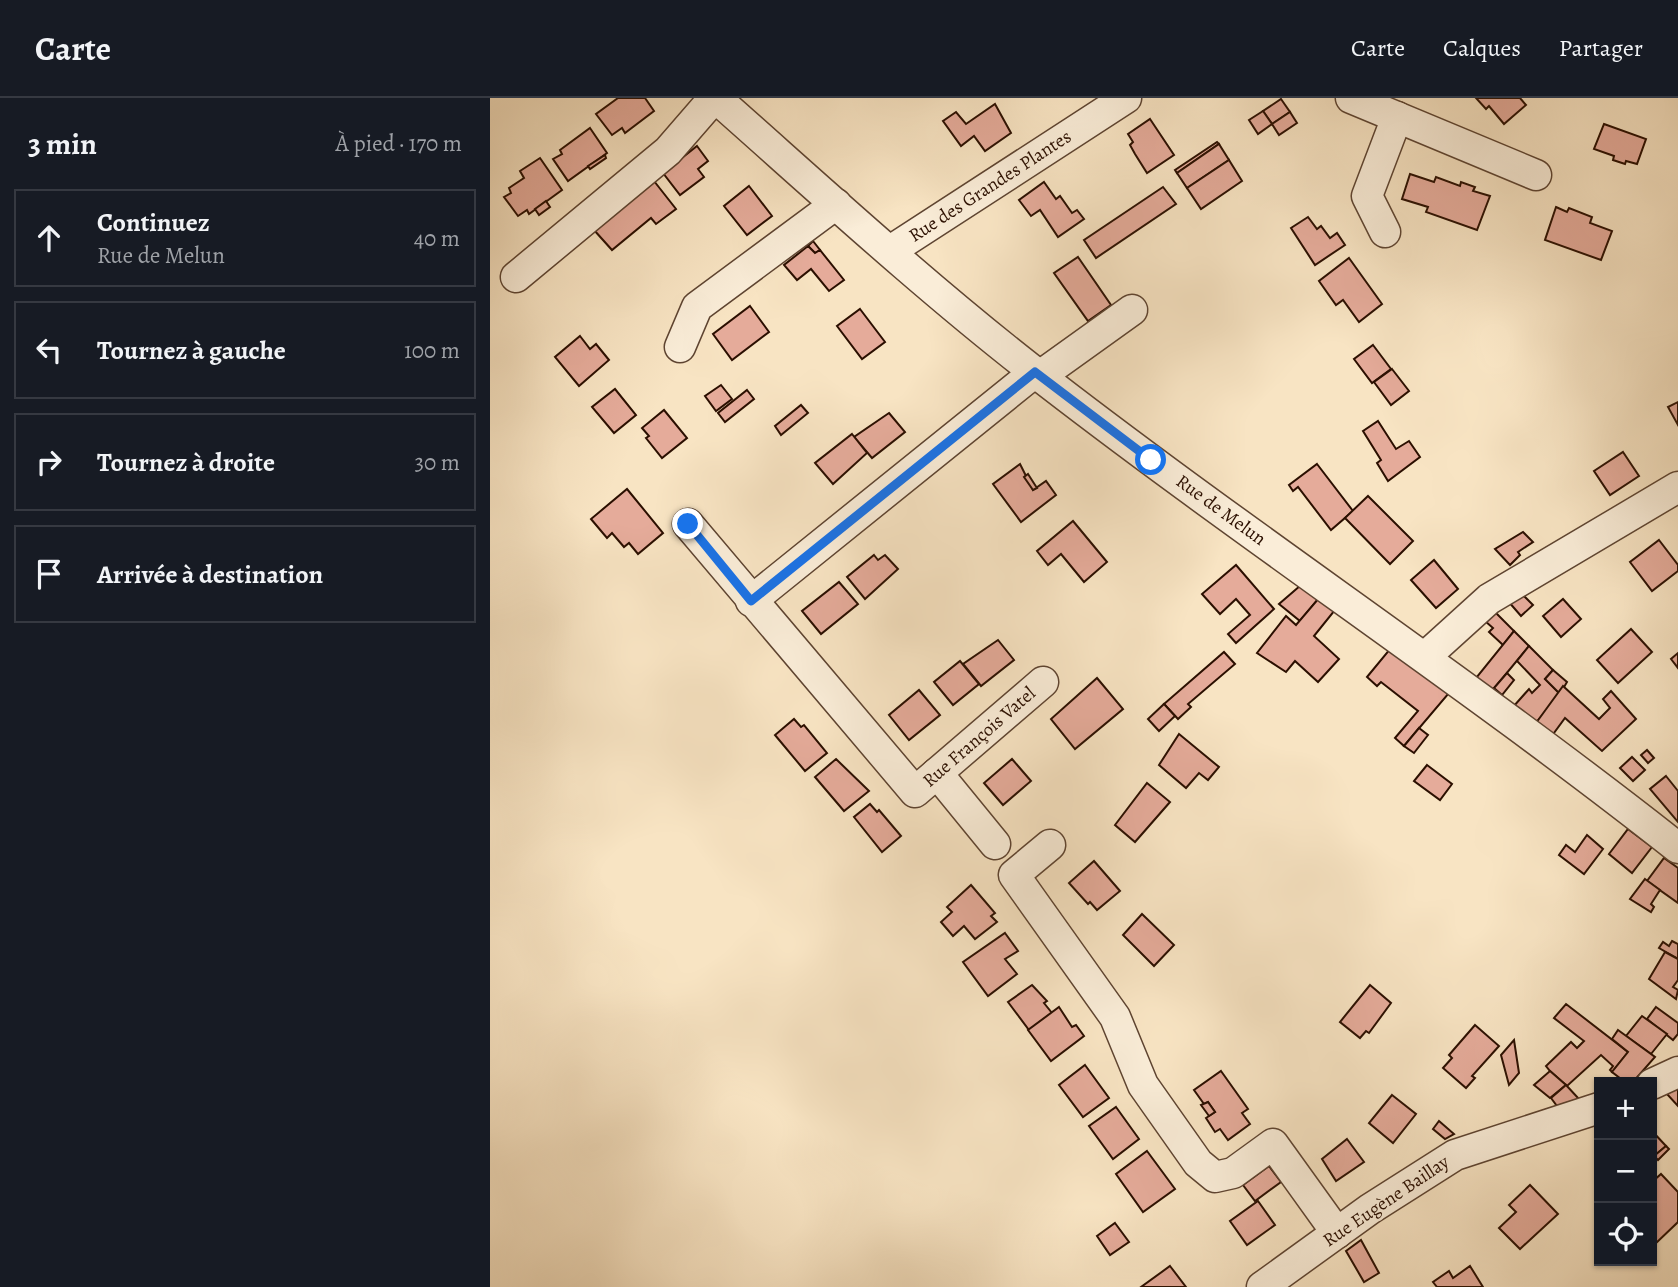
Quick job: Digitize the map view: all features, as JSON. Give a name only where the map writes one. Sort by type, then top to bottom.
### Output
[{"type":"street","name":"Rue de Melun","points":[[715,98],[890,251],[1038,374],[1151,460],[1571,764],[1678,848]]},
{"type":"street","points":[[516,277],[668,151],[715,98]]},
{"type":"street","name":"Rue des Grandes Plantes","points":[[890,251],[1126,98]]},
{"type":"street","points":[[1351,98],[1536,175]]},
{"type":"street","points":[[1385,232],[1367,196],[1397,117]]},
{"type":"street","points":[[680,347],[697,307],[836,204]]},
{"type":"street","points":[[751,601],[1038,374],[1132,310]]},
{"type":"street","points":[[1425,657],[1489,599],[1678,487]]},
{"type":"street","points":[[688,524],[751,601],[926,782],[995,844]]},
{"type":"street","name":"Rue François Vatel","points":[[926,782],[1043,682]]},
{"type":"street","points":[[1051,845],[1014,875],[1115,1017],[1143,1085],[1198,1163],[1215,1177],[1233,1173],[1273,1144],[1337,1233]]},
{"type":"street","points":[[1657,1082],[1678,1072]]},
{"type":"street","name":"Rue Eugène Baillay","points":[[1262,1287],[1337,1233],[1455,1155],[1594,1110]]},
{"type":"building","points":[[618,98],[645,98],[654,111],[625,133],[622,128],[612,135],[596,114]]},
{"type":"building","points":[[1476,98],[1520,98],[1526,105],[1504,124],[1489,106],[1486,109]]},
{"type":"building","points":[[1281,99],[1290,112],[1272,124],[1263,111]]},
{"type":"building","points":[[995,104],[1011,133],[985,151],[974,136],[961,146],[943,121],[956,112],[966,124]]},
{"type":"building","points":[[1263,111],[1272,124],[1258,134],[1249,120]]},
{"type":"building","points":[[1290,112],[1297,123],[1279,135],[1272,124]]},
{"type":"building","points":[[1150,119],[1174,155],[1147,173],[1130,145],[1133,142],[1128,134]]},
{"type":"building","points":[[1604,124],[1646,139],[1637,164],[1613,160],[1614,156],[1594,149]]},
{"type":"building","points":[[590,128],[607,153],[568,181],[553,159],[562,154],[560,150]]},
{"type":"building","points":[[1217,142],[1219,144],[1177,173],[1175,170]]},
{"type":"building","points":[[1219,144],[1229,160],[1187,188],[1177,173]]},
{"type":"building","points":[[697,146],[708,161],[698,169],[704,177],[680,195],[663,173]]},
{"type":"building","points":[[605,155],[606,158],[590,169],[588,166]]},
{"type":"building","points":[[540,158],[562,190],[529,214],[527,210],[518,216],[504,197],[511,193],[509,188],[524,178],[520,171]]},
{"type":"building","points":[[1229,160],[1242,181],[1201,209],[1187,188]]},
{"type":"building","points":[[1410,174],[1434,182],[1436,177],[1460,186],[1461,182],[1475,187],[1473,191],[1490,196],[1477,230],[1426,212],[1428,207],[1402,199]]},
{"type":"building","points":[[654,181],[676,209],[656,224],[651,218],[612,250],[594,230]]},
{"type":"building","points":[[1044,182],[1056,199],[1060,196],[1072,213],[1077,210],[1084,219],[1058,237],[1040,210],[1031,216],[1019,200]]},
{"type":"building","points":[[749,186],[772,216],[747,235],[724,206]]},
{"type":"building","points":[[1163,187],[1176,204],[1096,258],[1084,240]]},
{"type":"building","points":[[546,201],[550,207],[539,215],[535,209]]},
{"type":"building","points":[[1556,207],[1567,212],[1569,208],[1592,217],[1590,223],[1612,231],[1601,260],[1545,240]]},
{"type":"building","points":[[1308,217],[1317,229],[1321,226],[1330,238],[1337,233],[1345,245],[1315,265],[1291,228]]},
{"type":"building","points":[[813,241],[820,250],[815,253],[808,246]]},
{"type":"building","points":[[808,246],[815,253],[820,250],[844,280],[829,291],[811,269],[797,280],[784,265]]},
{"type":"building","points":[[1078,257],[1111,305],[1088,321],[1054,273]]},
{"type":"building","points":[[1349,258],[1382,304],[1359,322],[1343,300],[1336,305],[1319,281]]},
{"type":"building","points":[[750,306],[769,332],[732,360],[713,334]]},
{"type":"building","points":[[860,309],[885,342],[862,359],[837,326]]},
{"type":"building","points":[[580,336],[590,349],[596,344],[609,360],[579,386],[555,357]]},
{"type":"building","points":[[1373,345],[1391,369],[1372,383],[1354,359]]},
{"type":"building","points":[[1392,369],[1409,391],[1391,405],[1374,382]]},
{"type":"building","points":[[721,385],[732,399],[716,411],[705,396]]},
{"type":"building","points":[[615,389],[636,415],[614,433],[592,407]]},
{"type":"building","points":[[747,390],[754,399],[725,422],[718,413]]},
{"type":"building","points":[[1678,402],[1678,425],[1668,407]]},
{"type":"building","points":[[801,405],[808,413],[781,435],[775,426]]},
{"type":"building","points":[[664,410],[687,438],[662,458],[646,438],[649,436],[642,428]]},
{"type":"building","points":[[889,413],[905,432],[872,458],[854,437]]},
{"type":"building","points":[[1378,421],[1396,449],[1409,441],[1420,457],[1388,481],[1377,463],[1381,460],[1363,431]]},
{"type":"building","points":[[852,434],[867,453],[833,484],[815,463]]},
{"type":"building","points":[[1623,452],[1639,476],[1610,495],[1594,471]]},
{"type":"building","points":[[1020,464],[1033,490],[1046,481],[1056,495],[1021,522],[993,484]]},
{"type":"building","points":[[1317,464],[1353,511],[1331,530],[1298,487],[1293,491],[1289,485]]},
{"type":"building","points":[[1028,474],[1037,488],[1033,490],[1024,477]]},
{"type":"building","points":[[627,489],[663,533],[638,554],[629,543],[624,547],[612,533],[607,538],[591,519]]},
{"type":"building","points":[[1368,496],[1413,541],[1390,564],[1345,518]]},
{"type":"building","points":[[1073,521],[1107,562],[1084,582],[1061,554],[1048,565],[1037,551]]},
{"type":"building","points":[[1523,532],[1533,542],[1518,552],[1520,555],[1510,565],[1495,549]]},
{"type":"building","points":[[1659,540],[1678,565],[1678,571],[1652,591],[1630,562]]},
{"type":"building","points":[[874,555],[878,560],[885,555],[898,569],[865,599],[847,577]]},
{"type":"building","points":[[1434,560],[1458,589],[1436,608],[1411,580]]},
{"type":"building","points":[[1236,565],[1274,609],[1236,643],[1228,634],[1250,615],[1236,599],[1220,614],[1202,594]]},
{"type":"building","points":[[839,582],[858,604],[821,634],[802,611]]},
{"type":"building","points":[[1301,585],[1319,598],[1300,621],[1279,604]]},
{"type":"building","points":[[1519,591],[1533,605],[1521,616],[1508,601]]},
{"type":"building","points":[[1319,598],[1335,610],[1314,636],[1339,659],[1318,682],[1295,661],[1286,672],[1257,653],[1286,616],[1296,625]]},
{"type":"building","points":[[1563,599],[1581,619],[1561,637],[1543,616]]},
{"type":"building","points":[[1495,612],[1514,631],[1503,645],[1489,632],[1493,628],[1485,621]]},
{"type":"building","points":[[1631,629],[1652,652],[1618,683],[1597,660]]},
{"type":"building","points":[[1514,631],[1529,646],[1492,691],[1476,678]]},
{"type":"building","points":[[998,640],[1014,660],[981,686],[963,664]]},
{"type":"building","points":[[1529,646],[1553,670],[1545,679],[1560,694],[1536,723],[1519,708],[1517,711],[1513,707],[1529,689],[1532,693],[1540,685],[1517,661]]},
{"type":"building","points":[[1390,649],[1449,693],[1404,746],[1395,738],[1418,711],[1381,682],[1377,686],[1367,677]]},
{"type":"building","points":[[1224,652],[1235,664],[1188,704],[1191,707],[1178,719],[1164,704]]},
{"type":"building","points":[[1678,653],[1678,668],[1671,659]]},
{"type":"building","points":[[960,661],[979,684],[953,705],[934,682]]},
{"type":"building","points":[[1553,670],[1567,682],[1560,694],[1545,679]]},
{"type":"building","points":[[1507,673],[1514,680],[1502,695],[1494,688]]},
{"type":"building","points":[[1097,678],[1123,709],[1075,749],[1051,719]]},
{"type":"building","points":[[1563,686],[1599,719],[1610,708],[1603,699],[1611,691],[1636,719],[1602,751],[1565,718],[1551,737],[1536,723]]},
{"type":"building","points":[[919,690],[940,715],[909,740],[889,715]]},
{"type":"building","points":[[1164,704],[1175,716],[1159,731],[1148,719]]},
{"type":"building","points":[[794,719],[801,727],[804,725],[827,753],[805,771],[775,735]]},
{"type":"building","points":[[1419,728],[1428,735],[1414,753],[1404,746]]},
{"type":"building","points":[[1179,734],[1219,767],[1208,780],[1199,773],[1186,788],[1159,765]]},
{"type":"building","points":[[1647,750],[1654,758],[1648,763],[1641,755]]},
{"type":"building","points":[[1632,757],[1645,770],[1633,781],[1620,768]]},
{"type":"building","points":[[836,759],[869,791],[844,811],[815,777]]},
{"type":"building","points":[[1012,759],[1031,781],[1003,805],[984,783]]},
{"type":"building","points":[[1427,765],[1452,784],[1440,800],[1414,781]]},
{"type":"building","points":[[1666,776],[1678,791],[1678,822],[1650,789]]},
{"type":"building","points":[[1147,783],[1170,802],[1135,842],[1115,825]]},
{"type":"building","points":[[870,804],[877,812],[879,810],[901,836],[882,852],[854,817]]},
{"type":"building","points":[[1628,829],[1652,847],[1632,873],[1609,854]]},
{"type":"building","points":[[1587,835],[1603,849],[1584,874],[1559,855],[1566,845],[1575,852]]},
{"type":"building","points":[[1664,858],[1678,868],[1678,903],[1647,881]]},
{"type":"building","points":[[1094,861],[1120,891],[1097,910],[1069,883]]},
{"type":"building","points":[[1645,879],[1660,890],[1651,904],[1654,907],[1651,912],[1630,899]]},
{"type":"building","points":[[971,885],[995,913],[991,916],[997,922],[975,939],[964,926],[953,936],[941,922],[952,912],[947,907]]},
{"type":"building","points":[[1142,914],[1174,945],[1154,966],[1123,935]]},
{"type":"building","points":[[1005,933],[1018,951],[1005,959],[1017,974],[988,996],[963,962]]},
{"type":"building","points":[[1672,941],[1678,944],[1678,959],[1659,948],[1663,942],[1669,946]]},
{"type":"building","points":[[1665,952],[1678,959],[1678,980],[1673,987],[1678,990],[1676,999],[1649,979]]},
{"type":"building","points":[[1032,985],[1047,1001],[1044,1003],[1052,1013],[1029,1030],[1008,1002]]},
{"type":"building","points":[[1370,985],[1391,1003],[1369,1033],[1366,1031],[1360,1038],[1340,1022]]},
{"type":"building","points":[[1566,1004],[1628,1052],[1612,1072],[1610,1070],[1613,1066],[1601,1055],[1567,1086],[1546,1066],[1571,1042],[1577,1048],[1584,1041],[1554,1018]]},
{"type":"building","points":[[1059,1007],[1072,1027],[1076,1025],[1084,1036],[1051,1061],[1028,1030]]},
{"type":"building","points":[[1656,1007],[1678,1023],[1678,1034],[1673,1040],[1647,1019]]},
{"type":"building","points":[[1642,1016],[1667,1034],[1651,1054],[1626,1036]]},
{"type":"building","points":[[1475,1025],[1499,1046],[1472,1076],[1475,1078],[1466,1088],[1443,1068],[1452,1058],[1449,1055]]},
{"type":"building","points":[[1618,1030],[1655,1057],[1637,1077],[1618,1077],[1612,1072],[1628,1052],[1612,1039]]},
{"type":"building","points":[[1514,1040],[1519,1073],[1509,1085],[1501,1055]]},
{"type":"building","points":[[1085,1065],[1109,1098],[1083,1117],[1059,1085]]},
{"type":"building","points":[[1221,1071],[1248,1109],[1242,1113],[1250,1124],[1228,1140],[1220,1129],[1215,1132],[1206,1118],[1215,1112],[1208,1102],[1204,1104],[1194,1090]]},
{"type":"building","points":[[1550,1071],[1566,1085],[1550,1098],[1534,1085]]},
{"type":"building","points":[[1566,1085],[1579,1099],[1557,1106],[1551,1098]]},
{"type":"building","points":[[1678,1085],[1678,1106],[1666,1093]]},
{"type":"building","points":[[1392,1095],[1416,1114],[1393,1143],[1369,1123]]},
{"type":"building","points":[[1208,1102],[1215,1112],[1209,1116],[1201,1105]]},
{"type":"building","points":[[1116,1107],[1139,1139],[1113,1159],[1089,1126]]},
{"type":"building","points":[[1439,1121],[1454,1134],[1445,1139],[1433,1129]]},
{"type":"building","points":[[1657,1136],[1666,1146],[1657,1154]]},
{"type":"building","points":[[1347,1139],[1364,1162],[1336,1181],[1322,1159]]},
{"type":"building","points":[[1666,1146],[1669,1149],[1658,1160],[1657,1154]]},
{"type":"building","points":[[1147,1151],[1175,1189],[1143,1212],[1116,1174]]},
{"type":"building","points":[[1269,1166],[1281,1182],[1255,1201],[1243,1185]]},
{"type":"building","points":[[1661,1174],[1678,1192],[1678,1222],[1657,1242],[1657,1203],[1657,1178]]},
{"type":"building","points":[[1530,1185],[1558,1214],[1520,1249],[1499,1228],[1516,1212],[1509,1205]]},
{"type":"building","points":[[1258,1201],[1275,1225],[1247,1245],[1230,1221]]},
{"type":"building","points":[[1115,1223],[1129,1242],[1110,1255],[1097,1236]]},
{"type":"building","points":[[1361,1240],[1379,1273],[1364,1282],[1346,1251]]},
{"type":"building","points":[[1170,1266],[1186,1287],[1141,1287]]},
{"type":"building","points":[[1470,1266],[1483,1287],[1437,1287],[1433,1282],[1449,1271],[1453,1278]]},
{"type":"route","points":[[688,524],[751,601],[1035,372],[1151,460]]}]
